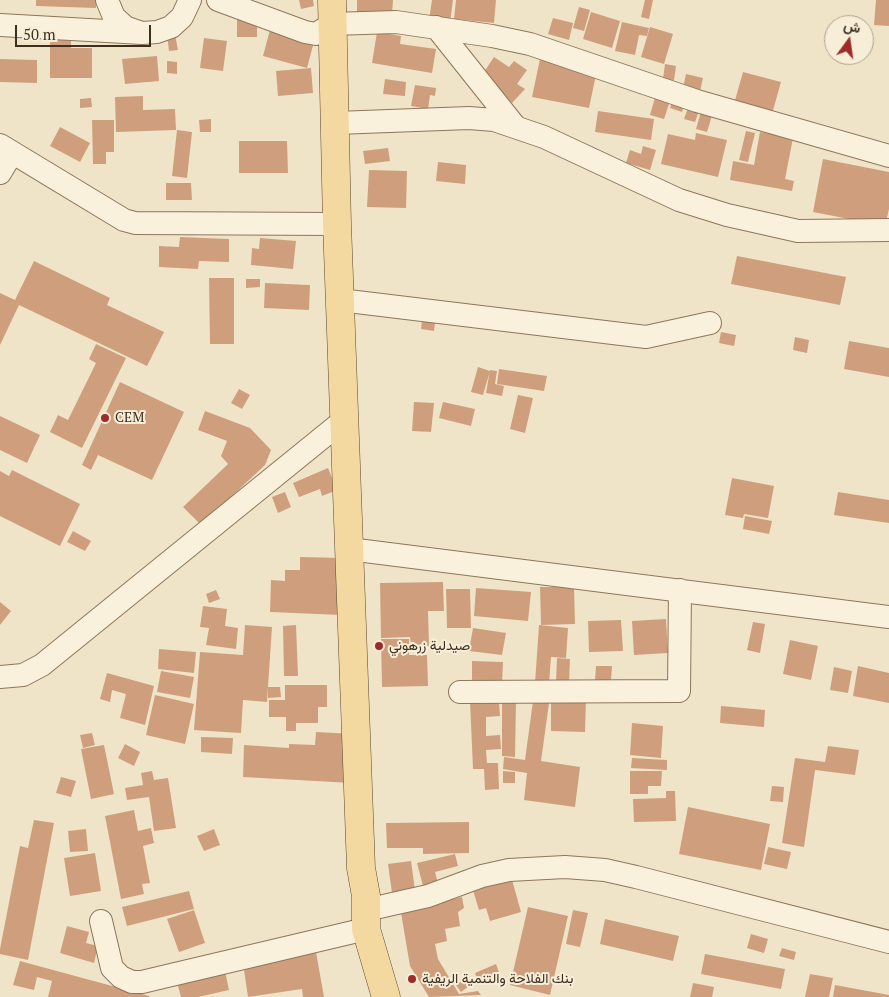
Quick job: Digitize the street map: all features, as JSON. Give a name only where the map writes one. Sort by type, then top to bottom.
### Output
[{"type":"main road","points":[[332,12],[337,224],[360,860],[366,919],[386,997]]},
{"type":"street","points":[[107,0],[114,17],[125,26],[142,32]]},
{"type":"street","points":[[0,25],[157,32],[171,27],[182,17],[190,0]]},
{"type":"street","points":[[218,0],[316,34],[332,12],[436,27],[530,44],[697,101],[889,156]]},
{"type":"street","points":[[436,27],[514,125]]},
{"type":"street","points":[[336,123],[469,118],[514,125],[679,200],[727,215],[798,231],[889,230]]},
{"type":"street","points":[[0,173],[6,149],[124,220],[135,223],[337,224]]},
{"type":"street","points":[[340,300],[646,338],[710,323]]},
{"type":"street","points":[[0,677],[23,675],[42,665],[344,420]]},
{"type":"street","points":[[349,549],[804,604],[889,617]]},
{"type":"street","points":[[460,692],[679,691],[680,590]]},
{"type":"street","points":[[100,921],[112,968],[132,982],[167,976],[366,919],[482,876],[509,870],[565,866],[605,870],[636,877],[889,942]]},
{"type":"building","points":[[36,0],[96,0],[96,8],[36,6]]},
{"type":"building","points":[[299,0],[313,0],[314,6],[301,9]]},
{"type":"building","points":[[357,0],[393,0],[392,14],[357,13]]},
{"type":"building","points":[[432,0],[453,0],[450,23],[429,20]]},
{"type":"building","points":[[456,0],[496,0],[494,23],[454,19]]},
{"type":"building","points":[[645,0],[653,0],[649,19],[641,17]]},
{"type":"building","points":[[876,0],[889,0],[889,26],[874,25]]},
{"type":"building","points":[[579,7],[590,10],[584,31],[573,28]]},
{"type":"building","points":[[591,12],[620,21],[612,48],[583,39]]},
{"type":"building","points":[[553,18],[573,23],[569,40],[548,34]]},
{"type":"building","points":[[237,19],[257,19],[257,37],[237,37]]},
{"type":"building","points":[[622,22],[649,28],[647,36],[639,35],[635,55],[615,51]]},
{"type":"building","points":[[271,26],[315,38],[307,68],[263,56]]},
{"type":"building","points":[[650,27],[673,34],[664,64],[641,57]]},
{"type":"building","points":[[377,32],[401,36],[400,44],[436,49],[432,73],[372,63]]},
{"type":"building","points":[[175,34],[178,50],[169,51],[167,35]]},
{"type":"building","points":[[50,36],[71,36],[71,48],[92,48],[92,78],[50,78]]},
{"type":"building","points":[[204,38],[227,41],[223,71],[200,68]]},
{"type":"building","points":[[157,56],[159,81],[125,84],[122,59]]},
{"type":"building","points":[[494,57],[509,67],[514,61],[527,70],[517,84],[525,89],[512,103],[484,72]]},
{"type":"building","points":[[0,59],[37,60],[37,83],[0,82]]},
{"type":"building","points":[[540,59],[597,70],[589,108],[532,97]]},
{"type":"building","points":[[167,61],[177,62],[177,74],[167,73]]},
{"type":"building","points":[[665,64],[676,66],[674,80],[663,79]]},
{"type":"building","points":[[311,68],[313,93],[278,96],[276,71]]},
{"type":"building","points":[[743,72],[781,82],[772,114],[734,104]]},
{"type":"building","points":[[686,74],[703,78],[700,91],[683,88]]},
{"type":"building","points":[[385,79],[406,82],[405,96],[383,94]]},
{"type":"building","points":[[415,85],[436,88],[435,96],[430,95],[428,109],[411,106]]},
{"type":"building","points":[[656,94],[671,98],[664,119],[650,115]]},
{"type":"building","points":[[143,96],[143,110],[175,109],[176,130],[116,132],[115,97]]},
{"type":"building","points":[[91,98],[92,107],[80,108],[80,99]]},
{"type":"building","points":[[673,99],[685,102],[682,112],[670,108]]},
{"type":"building","points":[[689,105],[700,108],[695,122],[684,119]]},
{"type":"building","points":[[702,108],[713,112],[707,132],[696,129]]},
{"type":"building","points":[[598,111],[654,119],[651,140],[595,132]]},
{"type":"building","points":[[211,119],[211,132],[200,132],[199,120]]},
{"type":"building","points":[[92,120],[114,120],[114,152],[106,152],[106,164],[93,164]]},
{"type":"building","points":[[60,127],[90,143],[80,162],[50,146]]},
{"type":"building","points":[[177,130],[192,132],[187,178],[172,176]]},
{"type":"building","points":[[746,131],[755,133],[748,162],[739,160]]},
{"type":"building","points":[[760,132],[793,138],[785,179],[794,181],[792,191],[730,180],[733,161],[754,165]]},
{"type":"building","points":[[696,133],[727,140],[718,177],[661,164],[668,134],[695,140]]},
{"type":"building","points":[[239,141],[287,141],[288,173],[239,173]]},
{"type":"building","points":[[643,146],[656,150],[650,170],[626,163],[630,150],[641,154]]},
{"type":"building","points":[[388,148],[390,161],[365,164],[363,151]]},
{"type":"building","points":[[823,159],[889,172],[889,209],[885,226],[813,212]]},
{"type":"building","points":[[438,162],[466,165],[465,184],[436,181]]},
{"type":"building","points":[[369,170],[407,171],[406,208],[367,207]]},
{"type":"building","points":[[166,183],[191,183],[192,200],[166,200]]},
{"type":"building","points":[[180,237],[229,239],[229,262],[199,261],[198,269],[159,267],[159,246],[179,247]]},
{"type":"building","points":[[260,238],[296,241],[293,269],[251,265],[252,248],[259,249]]},
{"type":"building","points":[[737,256],[846,277],[840,305],[731,284]]},
{"type":"building","points":[[34,261],[110,298],[107,305],[164,332],[147,366],[19,305],[0,345],[0,293],[15,300]]},
{"type":"building","points":[[209,278],[234,278],[234,344],[210,344]]},
{"type":"building","points":[[246,279],[260,279],[260,287],[246,288]]},
{"type":"building","points":[[265,283],[310,285],[309,310],[264,308]]},
{"type":"building","points":[[423,313],[436,315],[434,331],[421,329]]},
{"type":"building","points":[[721,332],[736,335],[734,346],[719,343]]},
{"type":"building","points":[[795,337],[809,340],[807,353],[793,350]]},
{"type":"building","points":[[849,341],[889,348],[889,377],[844,369]]},
{"type":"building","points":[[96,344],[126,358],[82,448],[50,432],[58,415],[68,420],[96,363],[89,359]]},
{"type":"building","points":[[478,367],[490,371],[483,395],[471,392]]},
{"type":"building","points":[[499,369],[547,376],[544,391],[497,384]]},
{"type":"building","points":[[490,370],[497,371],[495,384],[504,386],[502,396],[486,393]]},
{"type":"building","points":[[120,382],[184,412],[152,480],[98,455],[91,470],[82,465]]},
{"type":"building","points":[[239,389],[250,395],[242,409],[231,403]]},
{"type":"building","points":[[518,395],[533,398],[525,433],[510,429]]},
{"type":"building","points":[[414,402],[434,403],[431,432],[412,431]]},
{"type":"building","points":[[443,402],[475,409],[471,426],[439,418]]},
{"type":"building","points":[[205,411],[250,428],[271,450],[265,465],[201,525],[183,507],[228,464],[221,456],[227,441],[198,430]]},
{"type":"building","points":[[0,416],[40,435],[27,463],[0,450]]},
{"type":"building","points":[[328,468],[337,490],[322,496],[320,489],[299,497],[293,483]]},
{"type":"building","points":[[12,470],[80,504],[60,546],[0,516],[0,471],[9,476]]},
{"type":"building","points":[[732,478],[774,486],[768,518],[744,514],[743,518],[725,515]]},
{"type":"building","points":[[285,492],[291,507],[278,513],[272,497]]},
{"type":"building","points":[[838,492],[889,500],[889,523],[834,515]]},
{"type":"building","points":[[745,516],[772,521],[769,534],[743,529]]},
{"type":"building","points":[[73,531],[91,541],[85,551],[67,542]]},
{"type":"building","points":[[300,557],[343,558],[341,615],[270,612],[271,580],[285,581],[285,570],[300,570]]},
{"type":"building","points":[[443,582],[444,611],[428,611],[429,646],[411,646],[410,637],[381,638],[380,583]]},
{"type":"building","points":[[540,587],[574,587],[575,624],[541,625]]},
{"type":"building","points":[[476,588],[531,592],[528,621],[474,616]]},
{"type":"building","points":[[446,589],[470,589],[471,628],[447,628]]},
{"type":"building","points":[[216,590],[220,599],[209,603],[206,594]]},
{"type":"building","points":[[0,602],[11,611],[0,625]]},
{"type":"building","points":[[203,606],[227,609],[225,626],[238,628],[236,649],[206,645],[209,628],[200,627]]},
{"type":"building","points":[[666,619],[668,653],[634,655],[632,621]]},
{"type":"building","points":[[621,620],[623,651],[589,652],[588,621]]},
{"type":"building","points":[[753,622],[765,624],[760,653],[747,650]]},
{"type":"building","points":[[245,625],[272,627],[267,702],[243,700],[241,733],[194,730],[200,652],[243,655]]},
{"type":"building","points":[[296,625],[298,676],[284,676],[283,626]]},
{"type":"building","points":[[539,625],[568,628],[566,658],[551,657],[549,684],[535,683]]},
{"type":"building","points":[[473,628],[506,633],[502,655],[469,651]]},
{"type":"building","points":[[381,639],[409,639],[409,655],[427,655],[428,686],[382,687]]},
{"type":"building","points":[[790,640],[818,646],[811,680],[783,674]]},
{"type":"building","points":[[159,649],[196,652],[194,673],[158,669]]},
{"type":"building","points":[[557,658],[570,659],[569,683],[556,682]]},
{"type":"building","points":[[472,661],[503,662],[502,684],[472,683]]},
{"type":"building","points":[[596,666],[612,666],[611,680],[595,680]]},
{"type":"building","points":[[858,666],[889,673],[889,703],[853,696]]},
{"type":"building","points":[[834,667],[852,671],[848,693],[830,690]]},
{"type":"building","points":[[161,671],[194,677],[190,698],[157,692]]},
{"type":"building","points":[[107,673],[154,686],[145,725],[120,718],[126,694],[112,690],[110,702],[100,699]]},
{"type":"building","points":[[285,685],[327,685],[327,707],[318,707],[318,723],[296,723],[296,731],[286,731],[286,717],[269,717],[269,700],[285,700]]},
{"type":"building","points":[[268,687],[280,687],[281,697],[268,698]]},
{"type":"building","points":[[155,695],[194,704],[185,744],[146,735]]},
{"type":"building","points":[[551,700],[586,700],[585,732],[551,731]]},
{"type":"building","points":[[470,701],[499,701],[500,716],[486,717],[486,736],[500,735],[501,749],[486,750],[487,763],[498,763],[499,789],[485,790],[484,769],[473,769]]},
{"type":"building","points":[[533,701],[549,703],[541,761],[580,767],[575,807],[524,800],[527,773],[503,769],[504,757],[525,760]]},
{"type":"building","points":[[502,703],[516,703],[515,757],[502,756]]},
{"type":"building","points":[[721,706],[765,710],[764,727],[720,723]]},
{"type":"building","points":[[632,723],[663,726],[661,758],[630,755]]},
{"type":"building","points":[[316,732],[354,734],[352,783],[243,777],[244,745],[289,748],[289,744],[315,745]]},
{"type":"building","points":[[92,733],[95,745],[83,748],[80,735]]},
{"type":"building","points":[[201,737],[233,738],[232,754],[201,752]]},
{"type":"building","points":[[125,744],[140,752],[134,766],[118,758]]},
{"type":"building","points":[[104,745],[114,794],[91,799],[81,749]]},
{"type":"building","points":[[828,746],[859,750],[855,775],[815,770],[804,847],[782,843],[795,758],[825,762]]},
{"type":"building","points":[[632,758],[667,760],[667,770],[631,768]]},
{"type":"building","points":[[152,771],[154,780],[168,778],[176,828],[154,831],[149,797],[127,800],[125,788],[143,785],[141,773]]},
{"type":"building","points":[[503,771],[515,772],[515,783],[503,783]]},
{"type":"building","points":[[630,771],[662,771],[661,786],[648,786],[648,794],[630,794]]},
{"type":"building","points":[[61,777],[76,781],[71,797],[56,793]]},
{"type":"building","points":[[772,786],[784,787],[783,802],[770,801]]},
{"type":"building","points":[[666,791],[675,791],[676,821],[634,822],[633,799],[666,798]]},
{"type":"building","points":[[688,807],[770,824],[761,870],[679,854]]},
{"type":"building","points":[[134,810],[138,831],[151,828],[154,843],[143,846],[150,883],[142,884],[144,894],[121,899],[105,816]]},
{"type":"building","points":[[34,820],[54,823],[28,960],[0,954],[0,949],[20,846],[28,848]]},
{"type":"building","points":[[469,822],[469,853],[423,854],[423,848],[387,848],[386,823]]},
{"type":"building","points":[[86,829],[88,851],[70,852],[68,831]]},
{"type":"building","points":[[214,829],[220,845],[204,851],[197,836]]},
{"type":"building","points":[[768,847],[791,852],[787,869],[764,864]]},
{"type":"building","points":[[95,853],[101,891],[70,896],[64,858]]},
{"type":"building","points":[[455,854],[458,866],[435,872],[438,883],[423,886],[417,863]]},
{"type":"building","points":[[411,861],[415,890],[392,893],[388,864]]},
{"type":"building","points":[[511,876],[521,912],[490,921],[486,908],[479,910],[472,887]]},
{"type":"building","points":[[189,891],[194,909],[127,926],[122,907]]},
{"type":"building","points":[[462,897],[464,908],[458,912],[460,926],[445,929],[447,941],[435,944],[438,959],[459,994],[478,991],[481,995],[429,997],[410,966],[400,907],[432,904]]},
{"type":"building","points":[[528,907],[568,916],[550,995],[510,985]]},
{"type":"building","points":[[194,910],[205,943],[179,952],[167,919]]},
{"type":"building","points":[[573,910],[588,913],[580,947],[566,944]]},
{"type":"building","points":[[605,919],[679,936],[673,961],[600,944]]},
{"type":"building","points":[[67,926],[89,932],[86,943],[98,946],[94,963],[60,953]]},
{"type":"building","points":[[751,934],[768,939],[764,953],[747,948]]},
{"type":"building","points":[[782,948],[796,952],[794,960],[779,956]]},
{"type":"building","points":[[316,952],[324,997],[303,997],[302,989],[248,997],[243,963]]},
{"type":"building","points":[[705,954],[785,969],[781,989],[701,974]]},
{"type":"building","points":[[20,961],[149,997],[48,997],[52,981],[37,977],[34,990],[13,985]]},
{"type":"building","points":[[496,964],[500,975],[479,983],[475,973]]},
{"type":"building","points":[[225,971],[229,990],[198,997],[181,997],[177,982]]},
{"type":"building","points":[[810,974],[833,978],[829,997],[805,997]]},
{"type":"building","points":[[468,977],[472,984],[461,992],[456,985]]},
{"type":"building","points":[[693,983],[714,987],[712,997],[690,997]]},
{"type":"building","points":[[835,985],[889,995],[889,997],[833,997]]},
{"type":"place","name":"CEM","points":[[105,418]]},
{"type":"place","name":"صيدلية زرهوني","points":[[379,646]]},
{"type":"place","name":"بنك الفلاحة والتنمية الريفية","points":[[412,979]]}]
